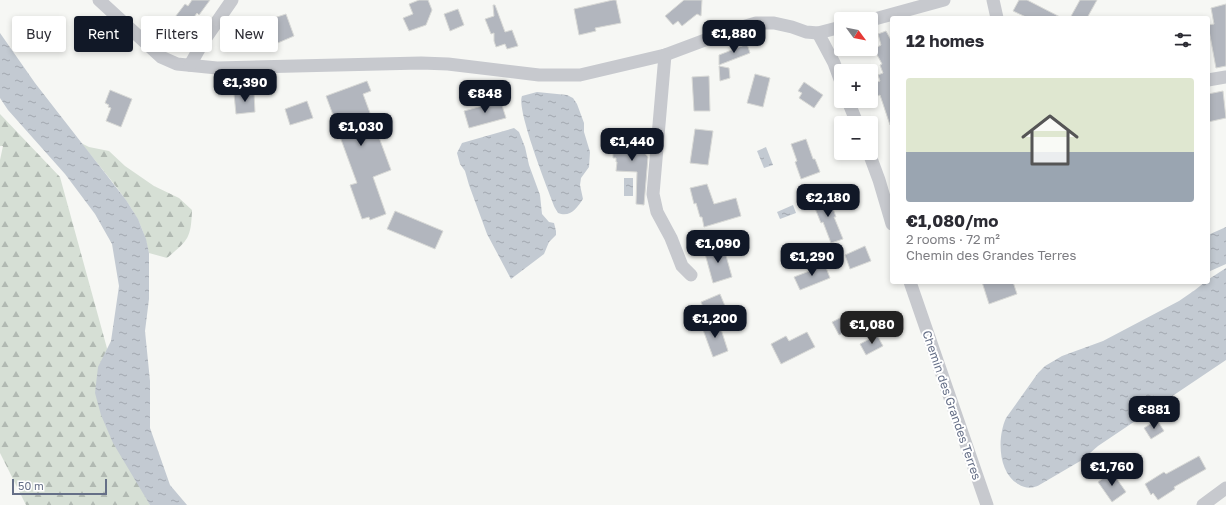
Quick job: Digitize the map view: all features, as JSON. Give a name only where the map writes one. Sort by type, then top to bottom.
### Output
[{"type":"street","points":[[99,0],[160,57],[177,64],[217,68],[421,63],[448,64],[539,75],[580,75],[665,55],[729,31],[756,23],[774,23],[806,32],[818,33],[834,29]]},
{"type":"street","points":[[190,65],[203,42],[232,0]]},
{"type":"street","points":[[878,18],[944,0]]},
{"type":"street","points":[[993,0],[997,16]]},
{"type":"street","points":[[818,33],[834,64]]},
{"type":"street","points":[[665,55],[653,194],[657,212],[671,238],[682,266],[690,275]]},
{"type":"street","points":[[1210,80],[1226,77]]},
{"type":"street","points":[[872,160],[890,217]]},
{"type":"street","name":"Chemin des Grandes Terres","points":[[911,284],[987,505]]},
{"type":"street","points":[[1203,505],[1226,488]]},
{"type":"green space","points":[[0,114],[60,177],[150,505],[26,505],[0,453],[0,160],[3,146],[0,146]]},
{"type":"green space","points":[[81,143],[89,147],[109,151],[125,166],[154,186],[179,198],[192,210],[191,227],[187,238],[180,247],[167,258],[149,253],[141,226],[125,198]]},
{"type":"water","points":[[0,33],[35,83],[126,200],[138,219],[146,239],[149,253],[149,299],[145,331],[150,381],[150,428],[170,485],[187,505],[150,505],[113,443],[101,415],[95,393],[98,367],[111,341],[119,286],[112,244],[95,214],[65,174],[8,110],[0,98]]},
{"type":"water","points":[[537,92],[567,95],[573,98],[577,104],[584,123],[584,132],[590,152],[589,167],[581,178],[580,185],[583,199],[576,209],[570,213],[558,213],[555,208],[528,132],[521,104],[522,96]]},
{"type":"water","points":[[514,128],[519,132],[525,147],[529,165],[540,195],[542,214],[549,222],[554,223],[556,235],[549,242],[544,254],[511,279],[487,234],[465,171],[460,164],[457,153],[462,143]]},
{"type":"water","points":[[766,147],[773,165],[764,168],[757,151]]},
{"type":"water","points":[[624,178],[633,178],[633,196],[624,196]]},
{"type":"water","points":[[793,205],[796,213],[780,219],[777,212]]},
{"type":"water","points":[[1226,227],[1226,264],[1210,271],[1210,234]]},
{"type":"water","points":[[1226,268],[1226,360],[1098,446],[1082,460],[1038,486],[1032,488],[1024,487],[1011,479],[1006,471],[1001,454],[1001,435],[1003,426],[1006,418],[1038,373],[1045,366],[1062,356],[1103,341],[1179,301],[1202,284],[1210,284],[1210,278]]},
{"type":"building","points":[[192,0],[210,0],[199,15],[197,13],[195,16],[176,16],[185,4],[188,6]]},
{"type":"building","points":[[419,0],[428,0],[432,10],[426,25],[409,31],[403,18],[413,14],[409,4]]},
{"type":"building","points":[[616,0],[621,23],[595,28],[596,31],[579,35],[574,9]]},
{"type":"building","points":[[684,0],[702,0],[701,16],[697,14],[682,26],[678,21],[673,25],[665,16]]},
{"type":"building","points":[[1019,0],[1027,0],[1058,16],[1024,16],[1013,11]]},
{"type":"building","points":[[1080,0],[1097,0],[1088,16],[1071,16]]},
{"type":"building","points":[[1226,4],[1226,66],[1216,68],[1210,36],[1210,25],[1214,24],[1211,8]]},
{"type":"building","points":[[493,5],[495,5],[505,32],[512,30],[518,46],[507,49],[505,44],[496,47],[494,33],[491,34],[485,19],[494,16]]},
{"type":"building","points":[[458,9],[464,25],[450,31],[444,14]]},
{"type":"building","points":[[286,14],[294,36],[278,43],[278,17]]},
{"type":"building","points":[[886,31],[890,38],[890,125],[880,95],[878,96],[878,82],[880,81],[878,75],[883,73],[880,65],[882,64],[878,56],[878,47],[881,45],[878,34]]},
{"type":"building","points":[[747,44],[750,53],[719,65],[719,55]]},
{"type":"building","points":[[719,66],[729,68],[730,78],[720,81]]},
{"type":"building","points":[[755,74],[770,78],[763,107],[747,103]]},
{"type":"building","points":[[709,76],[710,111],[694,111],[692,77]]},
{"type":"building","points":[[367,81],[371,91],[363,94],[391,170],[373,177],[386,214],[370,220],[369,217],[362,219],[350,185],[357,183],[326,96]]},
{"type":"building","points":[[804,82],[823,95],[814,108],[799,98],[802,93],[798,91]]},
{"type":"building","points":[[110,90],[132,99],[121,127],[106,121],[111,108],[105,103]]},
{"type":"building","points":[[1223,91],[1226,118],[1210,122],[1210,94]]},
{"type":"building","points":[[254,93],[255,112],[236,114],[234,94]]},
{"type":"building","points":[[500,99],[506,118],[469,128],[464,111],[486,105],[486,103]]},
{"type":"building","points":[[307,101],[313,118],[290,125],[285,109]]},
{"type":"building","points":[[695,129],[713,131],[708,165],[690,163]]},
{"type":"building","points":[[629,131],[635,138],[634,140],[648,157],[644,205],[636,204],[637,172],[616,171],[617,162],[616,158],[613,158],[613,140],[620,133],[623,136]]},
{"type":"building","points":[[806,139],[813,159],[815,159],[820,172],[801,179],[791,144]]},
{"type":"building","points":[[707,184],[714,204],[736,198],[741,216],[704,227],[702,217],[700,217],[696,203],[694,204],[690,188]]},
{"type":"building","points":[[828,195],[836,217],[834,217],[843,239],[831,243],[823,222],[821,223],[812,201]]},
{"type":"building","points":[[395,211],[443,231],[435,249],[387,229]]},
{"type":"building","points":[[723,245],[732,277],[713,283],[704,250]]},
{"type":"building","points":[[865,246],[871,261],[850,269],[845,255]]},
{"type":"building","points":[[825,265],[830,278],[800,290],[794,277]]},
{"type":"building","points":[[983,284],[1014,284],[1017,294],[989,304]]},
{"type":"building","points":[[720,294],[725,306],[706,314],[701,302]]},
{"type":"building","points":[[852,312],[859,325],[839,335],[832,322]]},
{"type":"building","points":[[718,320],[728,351],[713,357],[702,327]]},
{"type":"building","points":[[807,332],[815,347],[781,364],[771,344],[786,336],[789,341]]},
{"type":"building","points":[[877,335],[883,346],[866,355],[860,344]]},
{"type":"building","points":[[1157,420],[1164,431],[1151,439],[1144,428]]},
{"type":"building","points":[[1199,456],[1206,469],[1174,487],[1175,489],[1158,500],[1153,493],[1151,495],[1145,484],[1164,472],[1166,474]]},
{"type":"building","points":[[1112,472],[1126,492],[1112,502],[1098,482]]}]
